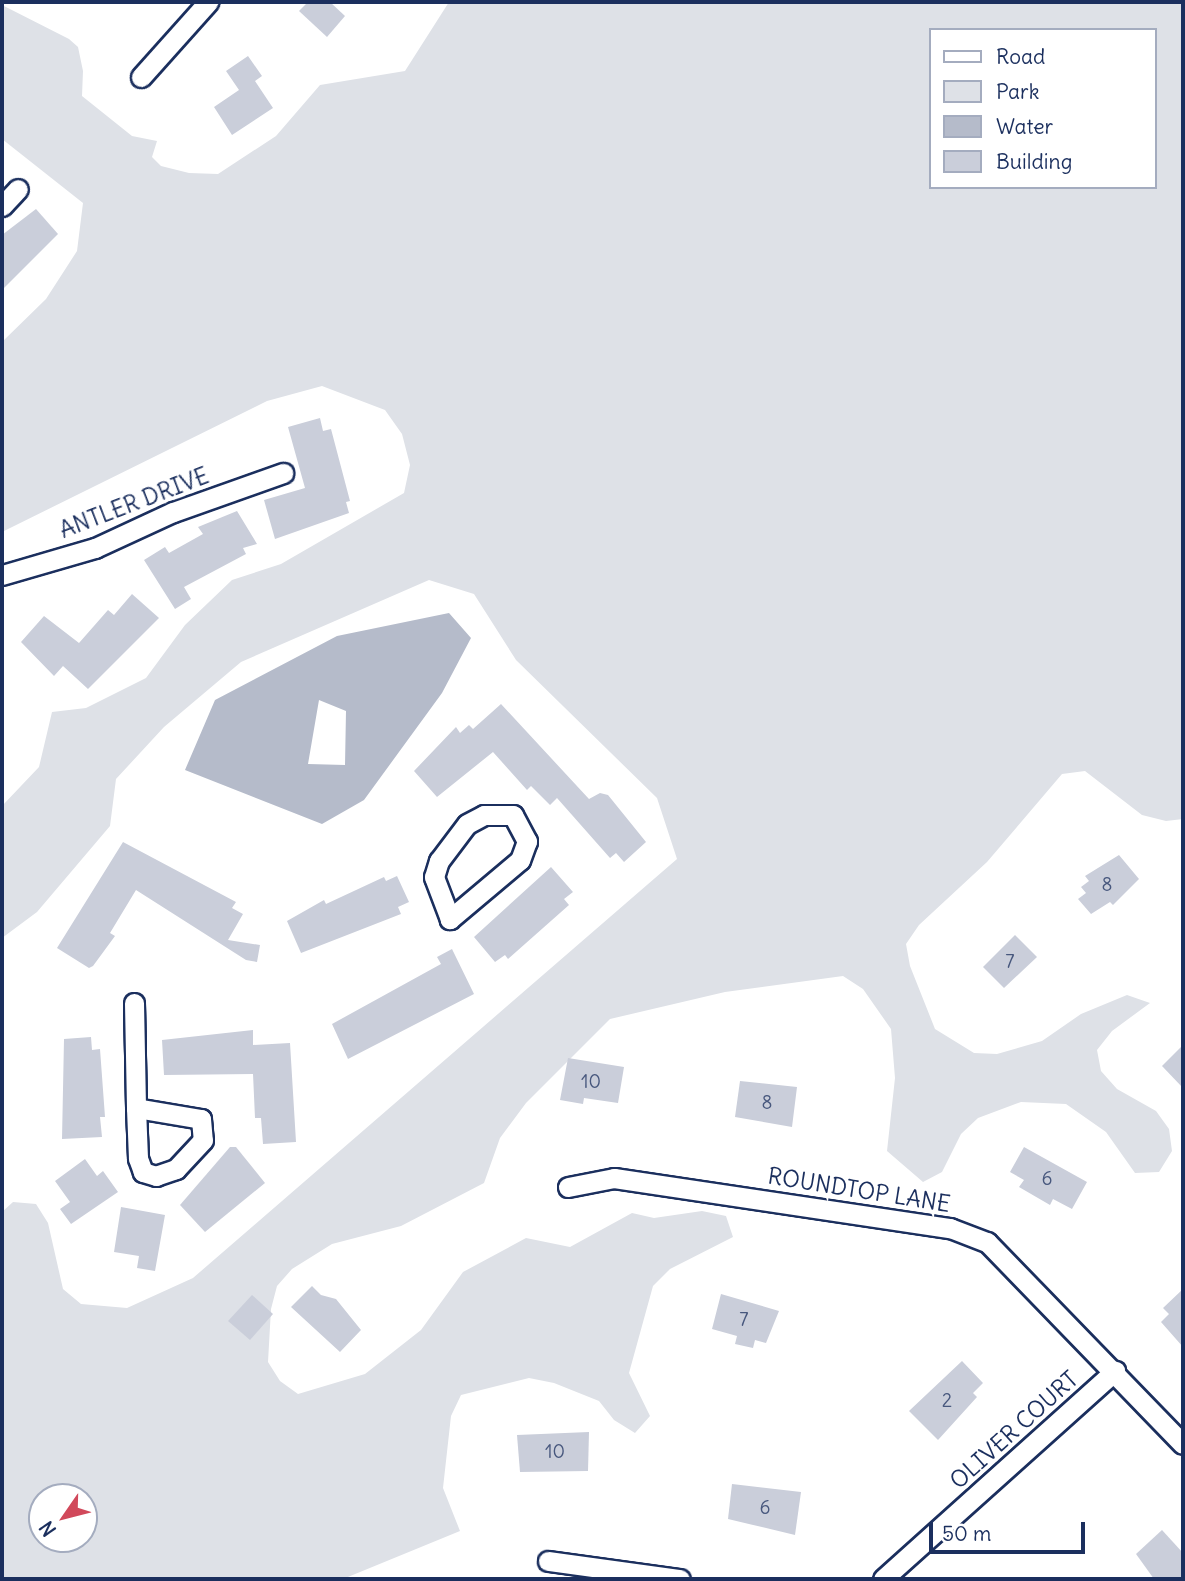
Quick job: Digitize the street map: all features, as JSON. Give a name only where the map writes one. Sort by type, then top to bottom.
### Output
[{"type":"street","points":[[141,77],[208,2]]},
{"type":"street","points":[[2,206],[18,189]]},
{"type":"street","name":"ANTLER DRIVE","points":[[2,575],[95,548],[173,512],[283,473]]},
{"type":"street","points":[[484,815],[513,815],[522,828],[527,841],[520,860],[450,919],[434,877],[439,860],[467,824],[484,815]]},
{"type":"street","points":[[134,1003],[136,1108]]},
{"type":"street","name":"ROUNDTOP LANE","points":[[568,1187],[614,1178],[950,1228],[987,1242],[1183,1444]]},
{"type":"street","name":"OLIVER COURT","points":[[883,1579],[1115,1371]]},
{"type":"street","points":[[548,1561],[680,1579]]},
{"type":"green space","points":[[449,2],[1183,2],[1183,819],[1166,821],[1142,815],[1085,771],[1062,774],[987,862],[919,925],[906,944],[910,966],[935,1029],[974,1053],[997,1054],[1042,1041],[1081,1014],[1127,995],[1150,1003],[1112,1031],[1097,1050],[1101,1071],[1117,1089],[1156,1111],[1169,1129],[1172,1151],[1159,1172],[1135,1173],[1106,1132],[1066,1104],[1021,1102],[978,1118],[961,1134],[942,1172],[923,1182],[887,1151],[895,1078],[891,1029],[863,989],[843,976],[725,992],[610,1019],[526,1103],[500,1138],[484,1183],[401,1226],[332,1244],[292,1269],[277,1286],[271,1309],[268,1362],[280,1381],[298,1394],[365,1374],[421,1330],[463,1272],[526,1238],[570,1247],[632,1213],[654,1218],[702,1211],[726,1216],[733,1237],[670,1269],[653,1286],[629,1373],[650,1416],[635,1433],[614,1420],[599,1401],[554,1383],[529,1378],[461,1395],[451,1416],[443,1488],[460,1531],[343,1579],[2,1579],[2,1212],[13,1202],[36,1204],[48,1223],[63,1289],[81,1304],[127,1308],[193,1278],[677,859],[657,798],[516,660],[474,594],[429,580],[241,662],[164,727],[116,779],[110,826],[37,912],[2,938],[2,806],[39,767],[52,712],[86,708],[146,678],[185,625],[232,580],[281,564],[404,493],[410,465],[402,434],[385,410],[322,386],[267,401],[2,532],[2,342],[46,299],[77,251],[83,203],[2,139],[2,5],[69,39],[78,47],[83,71],[82,96],[132,136],[157,141],[152,157],[161,166],[189,173],[218,174],[276,136],[320,85],[405,71]]},
{"type":"water","points":[[449,613],[471,638],[442,693],[364,800],[322,824],[185,770],[215,700],[337,636]],"holes":[[[319,700],[346,711],[345,765],[308,764]]]},
{"type":"building","points":[[308,2],[330,2],[345,16],[327,37],[299,11]]},
{"type":"building","points":[[248,56],[262,76],[255,81],[273,108],[232,135],[214,107],[239,90],[226,71]]},
{"type":"building","points":[[36,209],[58,234],[2,290],[2,235]]},
{"type":"building","points":[[320,418],[323,431],[331,429],[350,501],[346,502],[349,513],[275,539],[264,500],[305,488],[288,427]]},
{"type":"building","points":[[237,511],[257,544],[243,548],[246,554],[184,587],[191,599],[175,609],[144,560],[165,547],[169,553],[203,534],[198,527]]},
{"type":"building","points":[[132,594],[159,618],[88,689],[63,666],[54,676],[21,642],[44,616],[79,643],[108,610],[114,615]]},
{"type":"building","points":[[501,704],[589,799],[600,793],[608,795],[646,842],[624,862],[616,853],[610,858],[557,798],[550,805],[531,786],[527,790],[493,752],[437,797],[414,771],[456,727],[460,733],[469,725],[473,729]]},
{"type":"building","points":[[123,842],[236,902],[232,908],[243,914],[228,940],[260,945],[257,962],[246,960],[136,890],[110,933],[115,936],[93,966],[89,968],[57,948]]},
{"type":"building","points":[[1119,855],[1139,879],[1113,905],[1110,902],[1091,914],[1078,899],[1086,893],[1081,887],[1089,881],[1085,876]]},
{"type":"building","points":[[551,867],[573,892],[564,899],[569,905],[508,959],[505,955],[495,962],[474,937]]},
{"type":"building","points":[[397,876],[409,902],[398,907],[401,914],[301,953],[287,921],[324,900],[326,904],[384,877],[386,881]]},
{"type":"building","points":[[1015,935],[1037,957],[1004,988],[983,967]]},
{"type":"building","points":[[452,949],[474,994],[348,1059],[332,1024],[441,964],[437,957]]},
{"type":"building","points":[[253,1030],[253,1045],[290,1043],[296,1142],[263,1144],[261,1118],[255,1118],[253,1074],[164,1075],[162,1040]]},
{"type":"building","points":[[91,1037],[92,1050],[100,1049],[105,1117],[100,1117],[102,1137],[62,1139],[64,1039]]},
{"type":"building","points":[[1183,1045],[1183,1088],[1162,1066]]},
{"type":"building","points":[[568,1058],[624,1067],[618,1103],[584,1098],[583,1104],[560,1100]]},
{"type":"building","points":[[740,1081],[797,1087],[792,1127],[735,1117]]},
{"type":"building","points":[[230,1147],[236,1147],[265,1183],[205,1232],[180,1205]]},
{"type":"building","points":[[1024,1147],[1087,1182],[1072,1209],[1053,1199],[1050,1205],[1019,1187],[1024,1180],[1010,1172]]},
{"type":"building","points":[[85,1159],[97,1176],[103,1171],[118,1192],[71,1224],[60,1209],[70,1202],[55,1181]]},
{"type":"building","points":[[121,1207],[165,1215],[155,1271],[137,1268],[139,1256],[114,1252]]},
{"type":"building","points":[[312,1286],[321,1295],[336,1299],[361,1330],[340,1352],[291,1307]]},
{"type":"building","points":[[1183,1289],[1183,1347],[1161,1322],[1169,1314],[1163,1308]]},
{"type":"building","points":[[721,1294],[779,1311],[766,1343],[755,1340],[753,1348],[735,1344],[737,1336],[712,1329]]},
{"type":"building","points":[[252,1295],[273,1314],[250,1340],[228,1321]]},
{"type":"building","points":[[962,1361],[983,1383],[973,1393],[977,1397],[938,1440],[909,1411]]},
{"type":"building","points":[[589,1432],[588,1471],[520,1472],[517,1435]]},
{"type":"building","points":[[732,1484],[801,1492],[795,1535],[728,1519]]},
{"type":"building","points":[[1162,1530],[1183,1553],[1183,1579],[1154,1579],[1136,1554]]}]
